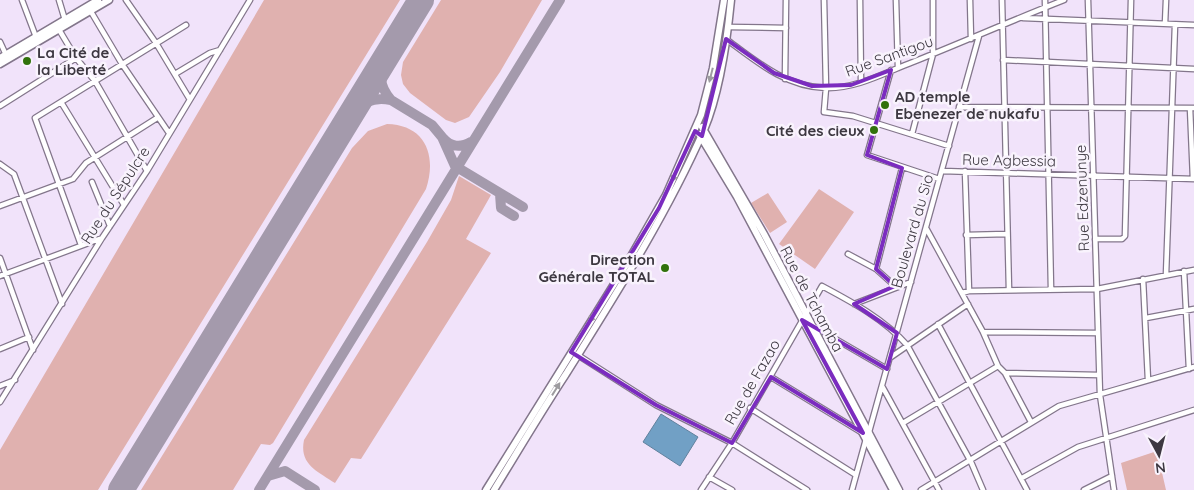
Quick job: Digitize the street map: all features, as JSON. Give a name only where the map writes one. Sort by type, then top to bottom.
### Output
[{"type":"main road","points":[[0,64],[89,8],[98,0]]},
{"type":"main road","points":[[3,56],[57,27],[65,20],[110,0]]},
{"type":"main road","name":"Rue de Tchamba","points":[[724,0],[713,68],[698,123],[700,131],[866,435],[899,490]]},
{"type":"main road","points":[[494,490],[666,211],[700,131],[726,39],[731,0]]},
{"type":"main road","points":[[486,490],[656,214],[700,131]]},
{"type":"main road","name":"Rue de Tchamba","points":[[803,320],[811,325],[893,490]]},
{"type":"street","points":[[22,0],[36,37]]},
{"type":"street","points":[[59,0],[65,20]]},
{"type":"street","points":[[126,0],[156,43],[189,98]]},
{"type":"street","name":"Rue du Sépulcre","points":[[0,402],[102,238],[147,171],[189,98],[250,0]]},
{"type":"street","points":[[785,79],[786,0]]},
{"type":"street","points":[[824,0],[826,88],[824,112],[853,116],[949,146]]},
{"type":"street","points":[[860,0],[861,81]]},
{"type":"street","points":[[896,0],[898,68]]},
{"type":"street","points":[[912,134],[933,54],[933,0]]},
{"type":"street","points":[[970,0],[971,39]]},
{"type":"street","points":[[1002,0],[1009,290]]},
{"type":"street","points":[[1045,0],[1051,289]]},
{"type":"street","name":"Rue Santigou","points":[[726,39],[762,66],[785,79],[826,88],[861,81],[898,68],[1064,0]]},
{"type":"street","name":"Rue Edzenunye","points":[[1088,0],[1100,395],[1114,490]]},
{"type":"street","points":[[1095,239],[1124,238],[1131,0]]},
{"type":"street","points":[[1165,24],[1166,0]]},
{"type":"street","points":[[89,8],[122,64],[169,133]]},
{"type":"street","points":[[1022,18],[1194,25]]},
{"type":"street","points":[[81,245],[58,186],[35,120],[36,116],[186,25]]},
{"type":"street","points":[[1166,275],[1175,25]]},
{"type":"street","points":[[57,27],[76,58],[95,81],[147,171]]},
{"type":"street","points":[[728,27],[786,28]]},
{"type":"street","name":"Boulevard du Sio","points":[[852,490],[866,435],[891,357],[910,282],[943,171],[979,36]]},
{"type":"street","points":[[0,42],[3,56]]},
{"type":"street","points":[[175,74],[210,52],[220,50]]},
{"type":"street","points":[[0,106],[76,58]]},
{"type":"street","points":[[1002,60],[1194,68]]},
{"type":"street","points":[[892,70],[867,155],[940,179]]},
{"type":"street","points":[[60,102],[124,205]]},
{"type":"street","points":[[959,107],[1192,108],[1193,179]]},
{"type":"street","points":[[0,206],[73,179],[82,167],[94,158],[157,118]]},
{"type":"street","points":[[0,164],[14,174],[62,304]]},
{"type":"street","points":[[876,270],[902,168]]},
{"type":"street","name":"Rue Agbessia","points":[[943,171],[1193,179]]},
{"type":"street","points":[[965,171],[969,291]]},
{"type":"street","points":[[92,182],[110,226]]},
{"type":"street","points":[[926,228],[984,332],[998,366],[1005,373],[1031,422]]},
{"type":"street","points":[[966,235],[1007,234]]},
{"type":"street","points":[[0,276],[102,238]]},
{"type":"street","points":[[848,254],[876,270],[895,286]]},
{"type":"street","points":[[0,258],[33,350]]},
{"type":"street","points":[[962,293],[969,291],[1097,289],[1194,270]]},
{"type":"street","points":[[921,490],[971,462],[999,441],[1059,406],[1191,368],[1184,272]]},
{"type":"street","points":[[1143,279],[1148,380]]},
{"type":"street","points":[[854,304],[895,286],[910,282]]},
{"type":"street","name":"Rue de Fazao","points":[[701,490],[732,443],[750,408],[771,377],[822,286],[854,304]]},
{"type":"street","points":[[854,304],[897,333],[907,345],[971,462],[983,490]]},
{"type":"street","points":[[891,357],[968,304]]},
{"type":"street","points":[[1146,318],[1194,309]]},
{"type":"street","points":[[938,324],[999,441],[1022,478],[1026,490]]},
{"type":"street","points":[[811,325],[887,369]]},
{"type":"street","points":[[984,332],[1098,333]]},
{"type":"street","points":[[0,349],[29,337]]},
{"type":"street","points":[[571,352],[656,405],[732,443],[807,490]]},
{"type":"street","points":[[903,423],[998,366]]},
{"type":"street","points":[[1005,373],[1099,375]]},
{"type":"street","points":[[771,377],[866,435]]},
{"type":"street","points":[[0,386],[15,380]]},
{"type":"street","points":[[882,386],[939,490]]},
{"type":"street","points":[[750,408],[856,475]]},
{"type":"street","points":[[1022,478],[1061,455],[1105,438],[1194,410]]},
{"type":"street","points":[[1084,490],[1112,476]]},
{"type":"street","points":[[709,477],[732,490]]},
{"type":"highlighted area","points":[[726,39],[774,73],[812,86],[851,85],[891,70],[867,155],[902,168],[876,269],[895,286],[854,304],[897,333],[887,369],[802,320],[863,433],[771,377],[732,443],[656,405],[571,352],[659,208],[695,131],[702,136]]},
{"type":"shaded area","points":[[264,0],[400,0],[98,490],[0,490],[0,450]]},
{"type":"shaded area","points":[[441,0],[542,0],[500,72],[469,117],[455,123],[446,120],[410,93],[403,84],[401,75],[403,62]]},
{"type":"shaded area","points":[[387,124],[411,130],[425,144],[429,154],[430,165],[426,189],[273,443],[270,445],[261,444],[233,490],[141,490],[352,148],[368,131]]},
{"type":"shaded area","points":[[459,176],[491,195],[466,239],[491,253],[361,459],[351,458],[335,483],[316,470],[307,461],[303,448],[304,440],[427,242],[451,200]]},
{"type":"shaded area","points":[[819,189],[854,212],[815,269],[779,244]]},
{"type":"shaded area","points":[[768,193],[787,222],[770,233],[751,203]]},
{"type":"shaded area","points":[[1157,451],[1166,490],[1127,490],[1121,463]]},
{"type":"water","points":[[661,414],[698,437],[680,466],[643,442]]},
{"type":"taxiway","points":[[259,490],[560,0]]},
{"type":"taxiway","points":[[349,119],[367,102],[378,99],[391,100],[384,89],[381,79],[382,68],[387,56]]},
{"type":"taxiway","points":[[391,100],[432,125],[442,137],[455,166],[523,207]]},
{"type":"taxiway","points":[[443,138],[456,146],[471,142]]},
{"type":"taxiway","points":[[500,194],[501,208],[514,216]]},
{"type":"taxiway","points":[[268,476],[285,471],[315,490]]},
{"type":"runway","points":[[121,490],[421,0]]},
{"type":"place","name":"La Cité de la Liberté","points":[[27,61]]},
{"type":"place","name":"AD temple Ebenezer de nukafu","points":[[885,105]]},
{"type":"place","name":"Cité des cieux","points":[[874,130]]},
{"type":"place","name":"Direction Générale TOTAL","points":[[665,268]]}]
